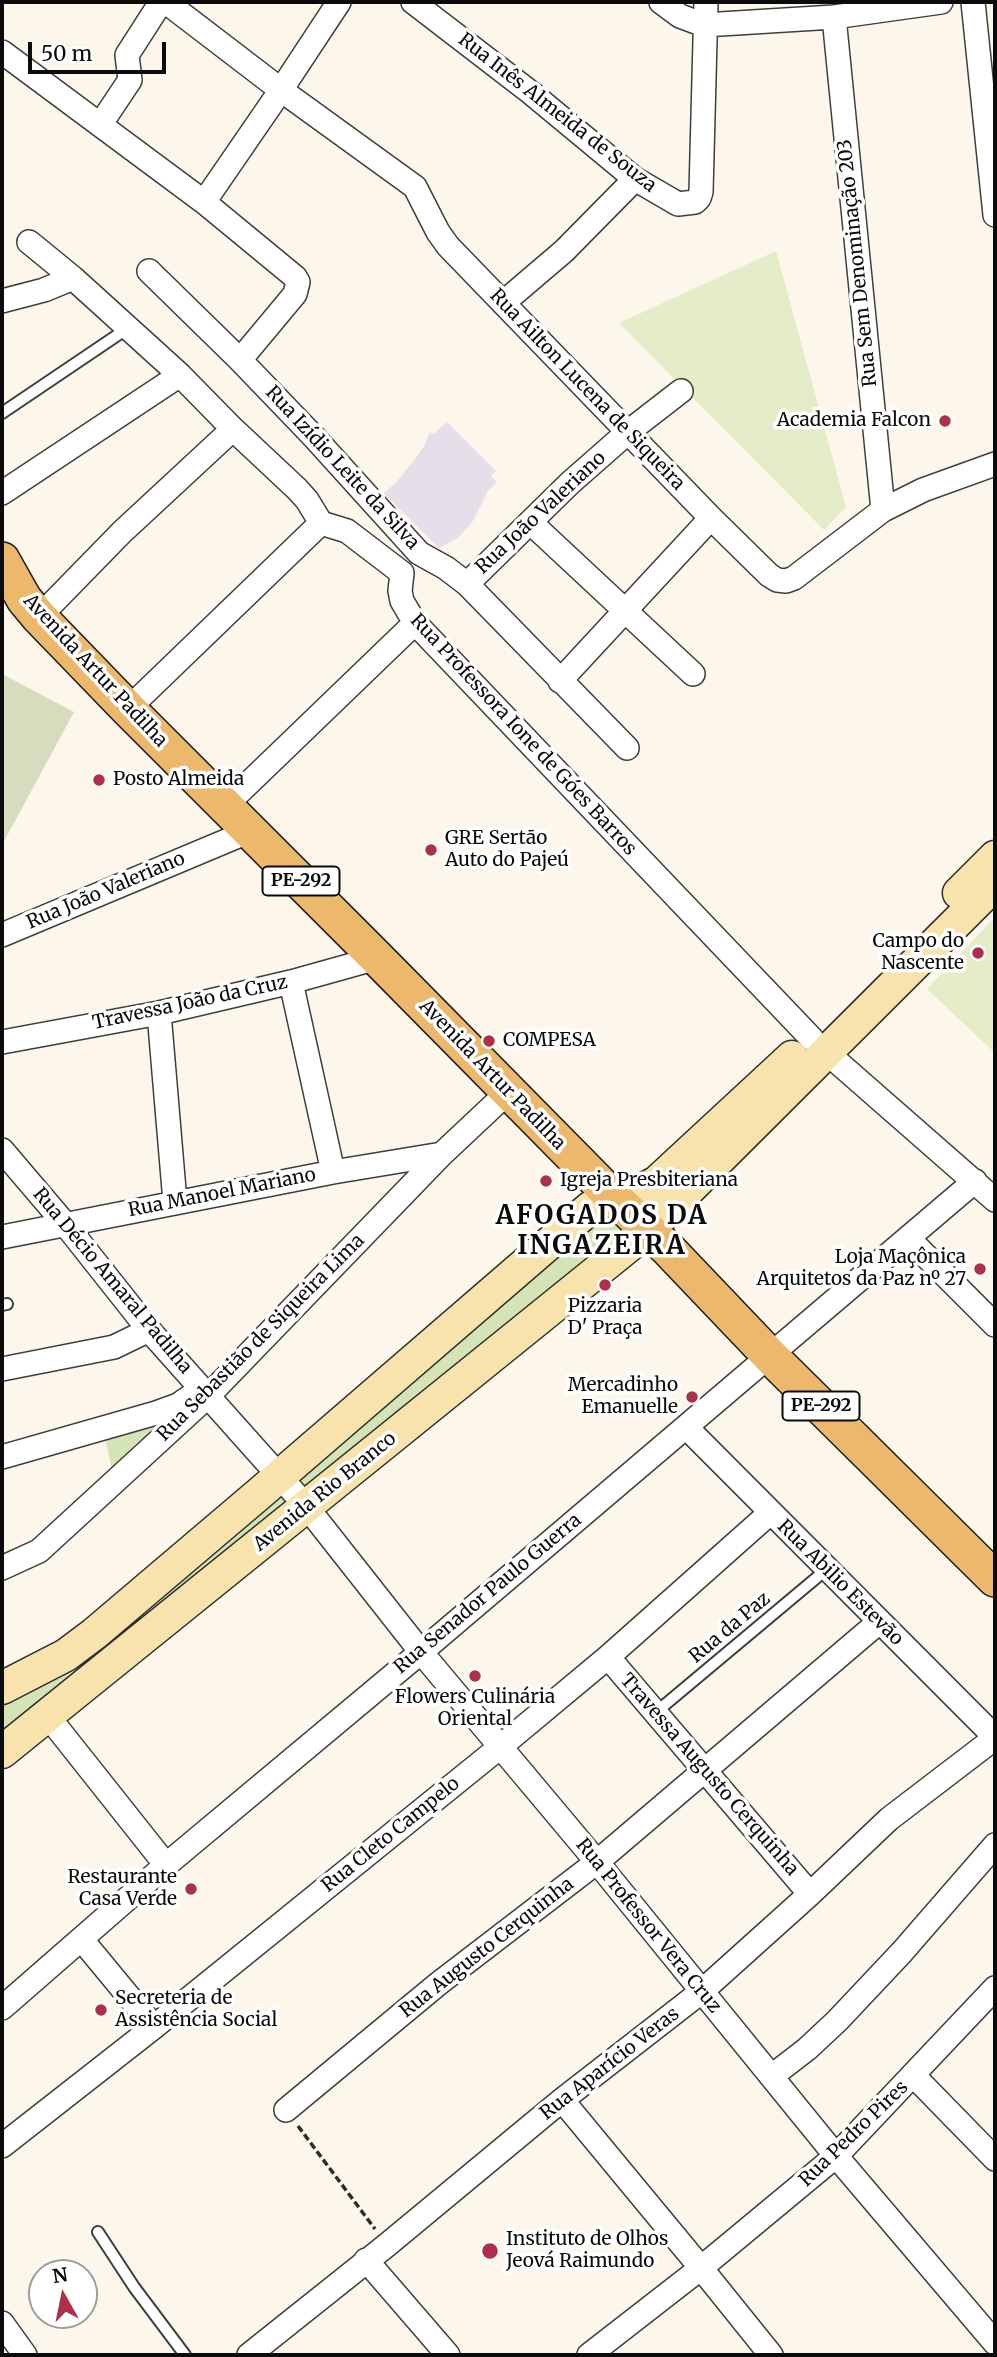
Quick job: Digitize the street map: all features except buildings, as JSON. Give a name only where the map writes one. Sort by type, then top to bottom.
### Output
[{"type":"main road","name":"Avenida Artur Padilha","points":[[2,560],[22,607],[377,957],[610,1195],[667,1248],[769,1355],[995,1579]]},
{"type":"street","name":"Rua Ailton Lucena de Siqueira","points":[[163,2],[408,181],[421,195],[438,232],[449,246],[769,575],[786,581],[805,570],[883,510]]},
{"type":"street","points":[[100,125],[130,80],[127,55],[163,2]]},
{"type":"street","points":[[204,202],[339,2]]},
{"type":"street","name":"Rua Inês Almeida de Souza","points":[[413,2],[530,92],[635,179],[678,204],[695,202],[701,192],[704,25]]},
{"type":"street","points":[[661,2],[680,16],[704,25],[834,17],[941,2]]},
{"type":"street","points":[[704,25],[706,2]]},
{"type":"street","points":[[973,2],[995,215]]},
{"type":"street","name":"Rua Sem Denominação 203","points":[[834,17],[883,510]]},
{"type":"street","points":[[2,51],[204,202],[295,277],[298,282],[295,294],[240,360]]},
{"type":"street","points":[[503,303],[564,251],[635,179]]},
{"type":"street","points":[[29,242],[180,375],[297,489],[321,523],[347,531],[402,573],[419,553]]},
{"type":"street","name":"Rua Izídio Leite da Silva","points":[[149,271],[314,437],[419,553],[467,584],[627,748]]},
{"type":"street","points":[[2,301],[36,293],[72,278]]},
{"type":"street","points":[[2,493],[180,375]]},
{"type":"street","name":"Rua João Valeriano","points":[[467,584],[570,483],[628,432],[681,391]]},
{"type":"street","points":[[22,607],[122,532],[233,429]]},
{"type":"street","points":[[883,510],[923,490],[995,464]]},
{"type":"street","points":[[560,681],[711,518]]},
{"type":"street","points":[[530,522],[693,674]]},
{"type":"street","points":[[128,709],[321,523]]},
{"type":"street","name":"Rua Professora Ione de Góes Barros","points":[[402,573],[401,601],[415,623],[827,1037],[995,1200]]},
{"type":"street","points":[[225,806],[415,623]]},
{"type":"street","name":"Rua João Valeriano","points":[[2,935],[250,831]]},
{"type":"street","points":[[610,1195],[638,1193],[657,1182],[827,1037],[882,982],[995,857]]},
{"type":"street","points":[[882,982],[995,884]]},
{"type":"street","name":"Travessa João da Cruz","points":[[2,1042],[159,1013],[291,982],[377,957]]},
{"type":"street","points":[[291,982],[333,1172]]},
{"type":"street","points":[[159,1013],[175,1202]]},
{"type":"street","name":"Avenida Rio Branco","points":[[2,1752],[647,1231],[827,1037]]},
{"type":"street","name":"Rua Sebastião de Siqueira Lima","points":[[2,1568],[39,1551],[205,1392],[442,1154],[508,1092]]},
{"type":"street","name":"Rua Décio Amaral Padilha","points":[[2,1150],[149,1330],[306,1506]]},
{"type":"street","name":"Rua Manoel Mariano","points":[[2,1237],[333,1172],[442,1154]]},
{"type":"street","name":"Rua Senador Paulo Guerra","points":[[2,2008],[166,1865],[975,1181]]},
{"type":"street","name":"Avenida Rio Branco","points":[[2,1688],[66,1655],[94,1634],[590,1209],[610,1195]]},
{"type":"street","points":[[909,1239],[995,1325]]},
{"type":"street","points":[[2,1370],[114,1347],[149,1330]]},
{"type":"street","points":[[2,1457],[156,1413],[205,1392]]},
{"type":"street","name":"Rua Abilio Estevão","points":[[686,1427],[995,1738]]},
{"type":"street","name":"Rua Professor Vera Cruz","points":[[306,1506],[421,1652],[597,1862],[836,2156],[995,2343]]},
{"type":"street","name":"Rua Cleto Campelo","points":[[2,2146],[154,2027],[500,1747],[608,1657],[770,1513]]},
{"type":"street","name":"Rua Augusto Cerquinha","points":[[286,2110],[438,1984],[597,1862],[879,1622]]},
{"type":"street","name":"Travessa Augusto Cerquinha","points":[[608,1657],[810,1894]]},
{"type":"street","points":[[47,1716],[166,1865]]},
{"type":"street","name":"Rua Aparício Veras","points":[[249,2355],[562,2100],[701,1992],[889,1819],[995,1738]]},
{"type":"street","points":[[772,2076],[837,2021],[902,1952],[995,1845]]},
{"type":"street","points":[[82,1940],[154,2027]]},
{"type":"street","name":"Rua Pedro Pires","points":[[589,2355],[701,2268],[836,2156],[995,1988]]},
{"type":"street","points":[[914,2076],[995,2159]]},
{"type":"street","points":[[562,2100],[771,2355]]},
{"type":"street","points":[[366,2260],[448,2355]]},
{"type":"street","points":[[2,2323],[25,2355]]},
{"type":"lane","points":[[2,413],[128,328]]},
{"type":"lane","name":"Rua da Paz","points":[[656,1713],[827,1569]]},
{"type":"lane","points":[[98,2232],[134,2287],[185,2355]]},
{"type":"path","points":[[286,2110],[387,2245]]},
{"type":"shaded area","points":[[447,422],[496,471],[491,476],[497,482],[488,491],[473,521],[459,537],[439,548],[383,493],[395,484],[414,460],[430,432],[434,434]]},
{"type":"green space","points":[[776,251],[846,507],[824,530],[619,323]]},
{"type":"green space","points":[[2,674],[74,712],[2,845]]},
{"type":"green space","name":"Campo do Nascente","points":[[995,917],[995,1053],[927,989]]},
{"type":"green space","points":[[606,1208],[629,1231],[2,1743],[2,1701]]},
{"type":"green space","points":[[171,1420],[113,1473],[105,1438]]},
{"type":"place","name":"Academia Falcon","points":[[945,421]]},
{"type":"place","name":"Posto Almeida","points":[[99,780]]},
{"type":"place","name":"GRE Sertão Auto do Pajeú","points":[[431,850]]},
{"type":"place","name":"Campo do Nascente","points":[[978,953]]},
{"type":"place","name":"COMPESA","points":[[489,1041]]},
{"type":"place","name":"Igreja Presbiteriana","points":[[546,1181]]},
{"type":"place","name":"Loja Maçônica Arquitetos da Paz nº 27","points":[[980,1269]]},
{"type":"place","name":"Pizzaria D' Praça","points":[[605,1285]]},
{"type":"place","name":"Mercadinho Emanuelle","points":[[692,1397]]},
{"type":"place","name":"Flowers Culinária Oriental","points":[[475,1676]]},
{"type":"place","name":"Restaurante Casa Verde","points":[[191,1889]]},
{"type":"place","name":"Secreteria de Assistência Social","points":[[101,2010]]},
{"type":"place","name":"Instituto de Olhos Jeová Raimundo","points":[[490,2251]]},
{"type":"district","name":"AFOGADOS DA INGAZEIRA","points":[[602,1232]]}]
